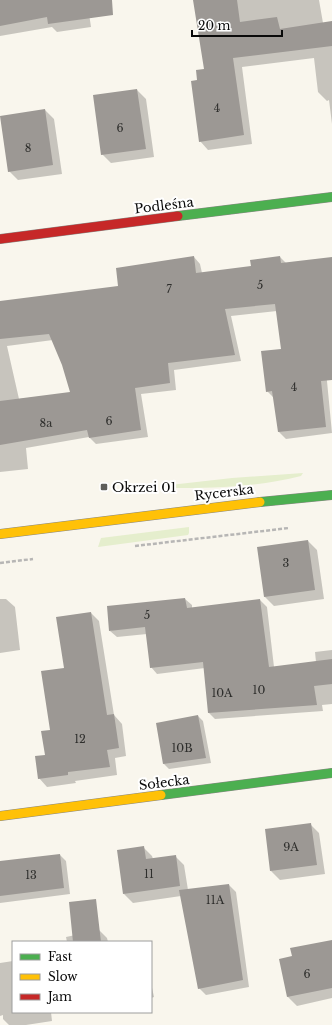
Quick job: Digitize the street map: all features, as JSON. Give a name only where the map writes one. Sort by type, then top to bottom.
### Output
[{"type":"street","name":"Podleśna","points":[[0,239],[332,197]]},
{"type":"street","name":"Rycerska","points":[[0,534],[245,503],[332,495]]},
{"type":"street","name":"Sołecka","points":[[0,816],[332,773]]},
{"type":"path","points":[[131,546],[293,528]]},
{"type":"path","points":[[0,563],[38,558]]},
{"type":"green space","points":[[303,473],[301,476],[285,480],[253,485],[204,488],[171,488],[170,485],[232,478]]},
{"type":"green space","points":[[189,527],[188,535],[98,547],[101,538]]},
{"type":"building","points":[[0,0],[112,0],[113,15],[48,24],[47,17],[0,26]]},
{"type":"building","points":[[193,0],[237,0],[240,22],[277,17],[280,29],[332,21],[332,46],[233,58],[244,135],[199,142],[191,81],[197,80],[196,70],[204,69]]},
{"type":"building","points":[[137,89],[146,149],[101,155],[93,95]]},
{"type":"building","points":[[45,109],[53,165],[8,172],[0,116]]},
{"type":"building","points":[[194,256],[196,273],[251,266],[250,260],[280,256],[281,263],[332,257],[332,380],[321,381],[326,427],[278,432],[272,391],[266,392],[261,351],[281,349],[275,304],[225,309],[235,355],[168,363],[170,383],[135,388],[141,430],[89,438],[87,430],[0,445],[0,401],[70,392],[62,365],[49,334],[0,339],[0,301],[118,286],[116,268]]},
{"type":"building","points":[[308,540],[315,590],[264,597],[257,547]]},
{"type":"building","points":[[185,598],[187,608],[260,599],[269,667],[332,659],[332,684],[314,686],[317,705],[208,713],[203,662],[150,668],[145,627],[109,631],[107,606]]},
{"type":"building","points":[[91,612],[107,715],[114,714],[119,748],[107,750],[110,767],[68,772],[68,775],[38,779],[35,756],[45,755],[41,731],[50,730],[41,671],[64,668],[56,617]]},
{"type":"building","points":[[198,715],[206,758],[163,764],[156,723]]},
{"type":"building","points":[[311,823],[317,865],[270,871],[265,829]]},
{"type":"building","points":[[144,846],[146,859],[176,855],[180,886],[123,894],[117,850]]},
{"type":"building","points":[[60,854],[64,888],[0,896],[0,861]]},
{"type":"building","points":[[229,884],[243,980],[198,989],[179,890]]},
{"type":"building","points":[[96,899],[101,941],[73,941],[69,902]]},
{"type":"building","points":[[332,940],[332,988],[287,997],[279,959],[292,956],[290,948]]},
{"type":"traffic: fast","points":[[178,216],[332,197]]},
{"type":"traffic: fast","points":[[260,502],[332,495]]},
{"type":"traffic: fast","points":[[161,795],[332,773]]},
{"type":"traffic: slow","points":[[0,534],[260,502]]},
{"type":"traffic: slow","points":[[0,816],[161,795]]},
{"type":"traffic: jam","points":[[0,239],[178,216]]},
{"type":"place","name":"Okrzei 01","points":[[104,487]]}]
